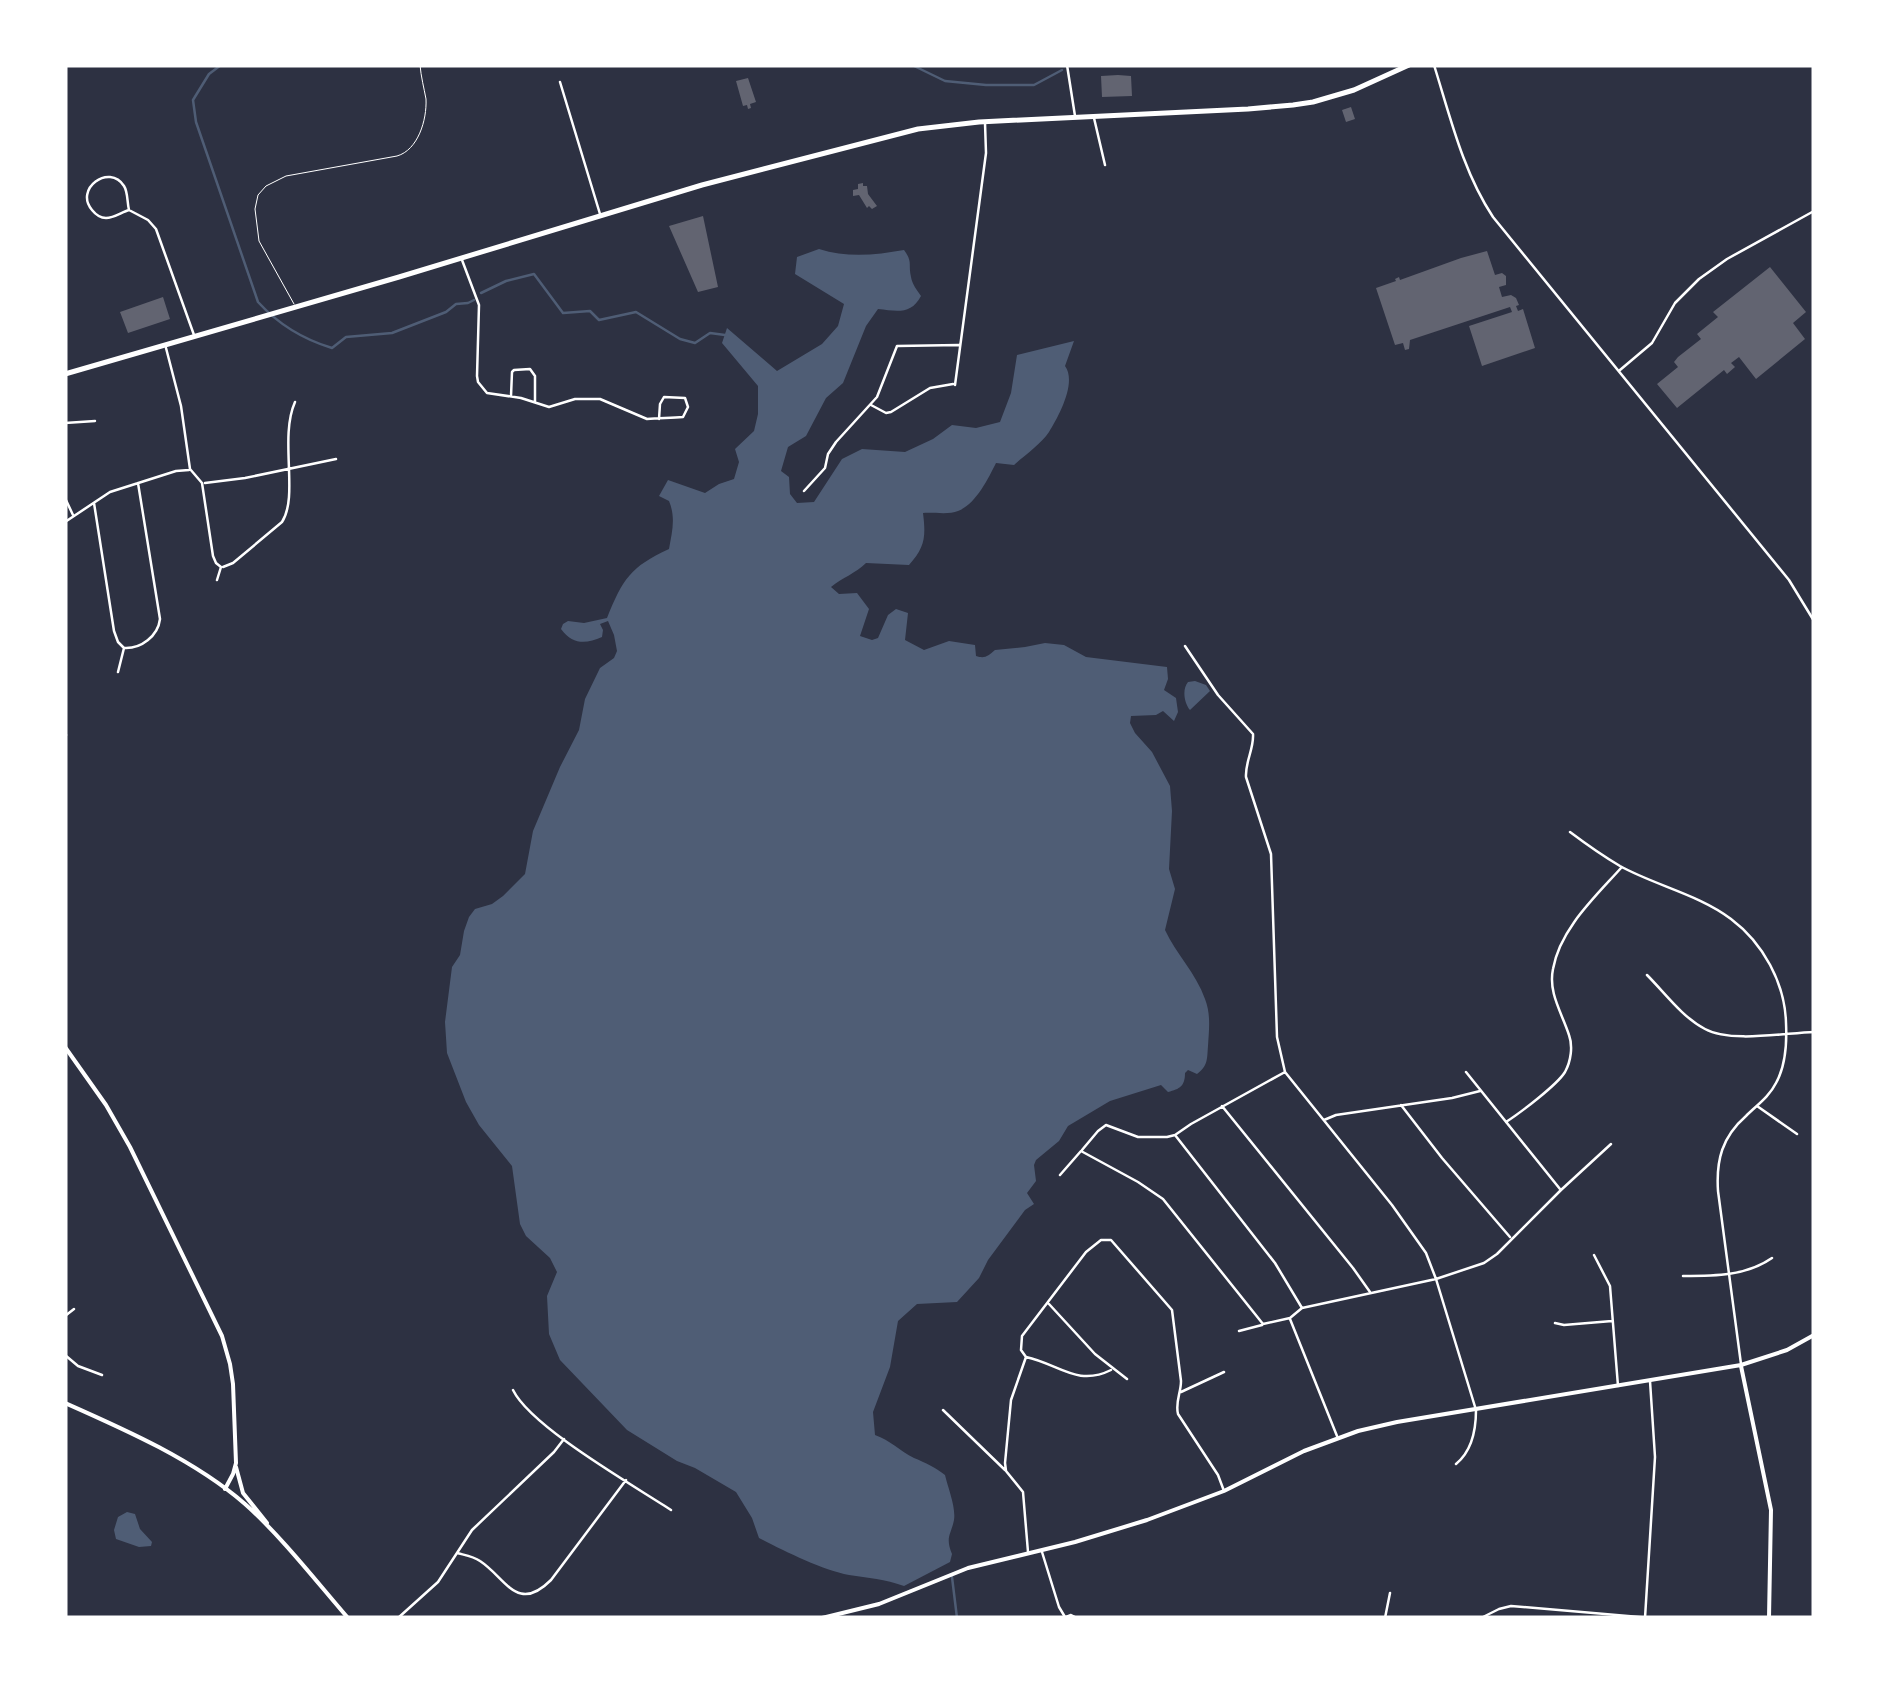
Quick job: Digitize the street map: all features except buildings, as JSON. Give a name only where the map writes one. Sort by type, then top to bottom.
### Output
[{"type":"main road","points":[[65,374],[752,171],[918,129],[1313,102],[1354,90],[1410,65]]},
{"type":"main road","points":[[65,1047],[130,1147],[222,1336],[233,1384],[237,1474],[230,1494]]},
{"type":"main road","points":[[822,1618],[880,1604],[962,1570],[1148,1520],[1338,1438],[1396,1422],[1741,1365],[1786,1350],[1814,1335]]},
{"type":"main road","points":[[1741,1365],[1771,1510],[1769,1618]]},
{"type":"main road","points":[[65,1403],[152,1443],[224,1489],[257,1516],[348,1618]]},
{"type":"main road","points":[[224,1489],[236,1463]]},
{"type":"main road","points":[[237,1474],[247,1498],[280,1541]]},
{"type":"street","points":[[1067,65],[1075,117]]},
{"type":"street","points":[[1434,65],[1480,198],[1789,580],[1814,621]]},
{"type":"street","points":[[560,82],[600,216]]},
{"type":"street","points":[[1094,116],[1104,166]]},
{"type":"street","points":[[872,405],[891,412],[930,388],[955,384],[986,152],[985,122]]},
{"type":"street","points":[[129,210],[126,189],[114,178],[100,178],[89,188],[89,206],[100,216],[110,217],[129,210],[148,220],[158,233],[194,336]]},
{"type":"street","points":[[1619,371],[1652,343],[1675,303],[1698,279],[1814,211]]},
{"type":"street","points":[[461,258],[479,305],[478,382],[487,394],[548,407],[590,398],[642,418],[659,418],[682,417],[688,407],[685,398],[664,397],[659,418]]},
{"type":"street","points":[[165,344],[181,406],[190,470],[202,483],[213,556],[222,567],[233,563],[286,516],[288,428],[295,402]]},
{"type":"street","points":[[804,491],[825,468],[836,442],[872,405],[898,346],[960,345]]},
{"type":"street","points":[[511,397],[512,372],[530,369],[535,376],[534,402]]},
{"type":"street","points":[[65,374],[65,391]]},
{"type":"street","points":[[65,422],[95,420]]},
{"type":"street","points":[[202,483],[336,459]]},
{"type":"street","points":[[65,522],[110,492],[190,470]]},
{"type":"street","points":[[94,503],[114,631],[124,648],[134,648],[156,633],[160,619],[138,483]]},
{"type":"street","points":[[65,498],[74,516]]},
{"type":"street","points":[[217,580],[222,567]]},
{"type":"street","points":[[1185,646],[1218,696],[1253,734],[1245,769],[1271,854],[1277,1037],[1285,1072],[1417,1238],[1436,1279],[1476,1410],[1468,1452],[1456,1464]]},
{"type":"street","points":[[118,672],[124,648]]},
{"type":"street","points":[[1570,832],[1622,867],[1731,919],[1766,958],[1783,997],[1786,1034],[1780,1076],[1768,1097],[1729,1135],[1718,1163],[1718,1191],[1741,1365]]},
{"type":"street","points":[[1506,1122],[1565,1072],[1571,1044],[1552,984],[1557,952],[1571,928],[1622,867]]},
{"type":"street","points":[[1647,975],[1706,1030],[1730,1035],[1814,1032]]},
{"type":"street","points":[[1060,1175],[1106,1126],[1138,1137],[1168,1138],[1285,1072]]},
{"type":"street","points":[[1466,1072],[1561,1190]]},
{"type":"street","points":[[1323,1120],[1480,1091]]},
{"type":"street","points":[[1401,1105],[1511,1238]]},
{"type":"street","points":[[1222,1106],[1370,1294]]},
{"type":"street","points":[[1757,1106],[1797,1134]]},
{"type":"street","points":[[1175,1135],[1275,1262],[1302,1308]]},
{"type":"street","points":[[1239,1332],[1290,1318],[1302,1308],[1436,1279],[1484,1263],[1611,1144]]},
{"type":"street","points":[[1082,1151],[1164,1200],[1263,1324]]},
{"type":"street","points":[[1112,1369],[1078,1377],[1026,1357],[1021,1350],[1022,1336],[1086,1252],[1101,1240],[1112,1240],[1172,1310],[1181,1392],[1176,1403],[1178,1414],[1224,1490]]},
{"type":"street","points":[[1594,1256],[1610,1286],[1618,1387]]},
{"type":"street","points":[[1683,1276],[1752,1270],[1772,1258]]},
{"type":"street","points":[[1048,1303],[1079,1338],[1127,1379]]},
{"type":"street","points":[[65,1316],[74,1309]]},
{"type":"street","points":[[1290,1318],[1338,1438]]},
{"type":"street","points":[[1555,1323],[1614,1321]]},
{"type":"street","points":[[65,1355],[78,1366],[102,1375]]},
{"type":"street","points":[[1006,1471],[1012,1400],[1026,1357]]},
{"type":"street","points":[[1181,1392],[1224,1372]]},
{"type":"street","points":[[1645,1618],[1655,1457],[1650,1381]]},
{"type":"street","points":[[512,1390],[522,1405],[564,1439],[670,1510]]},
{"type":"street","points":[[943,1410],[1023,1492],[1028,1554]]},
{"type":"street","points":[[398,1618],[438,1582],[472,1530],[564,1439]]},
{"type":"street","points":[[457,1553],[479,1560],[520,1594],[535,1592],[551,1580],[626,1480]]},
{"type":"street","points":[[1041,1551],[1058,1607],[1065,1618],[1071,1614],[1077,1618]]},
{"type":"street","points":[[1385,1618],[1390,1594]]},
{"type":"street","points":[[1481,1618],[1512,1606],[1651,1618]]},
{"type":"lane","points":[[296,306],[258,241],[258,195],[286,176],[408,152],[426,112],[420,65]]},
{"type":"water","points":[[819,249],[861,255],[904,250],[912,282],[921,296],[908,309],[878,309],[866,326],[843,383],[826,398],[806,436],[788,447],[781,471],[789,477],[790,494],[797,503],[814,502],[842,459],[862,449],[905,452],[952,425],[976,428],[1000,422],[1011,393],[1017,355],[1074,341],[1065,366],[1069,381],[1065,399],[1042,441],[1014,465],[996,463],[981,490],[964,508],[950,513],[923,513],[923,541],[909,565],[866,563],[831,587],[839,594],[857,593],[869,609],[860,636],[872,640],[878,638],[888,615],[896,609],[908,613],[905,640],[924,650],[949,641],[975,645],[976,656],[982,657],[995,650],[1045,643],[1064,645],[1086,657],[1167,667],[1164,690],[1176,698],[1178,712],[1174,721],[1163,711],[1131,716],[1130,723],[1152,752],[1170,786],[1169,869],[1175,889],[1165,930],[1201,990],[1209,1016],[1207,1058],[1201,1071],[1197,1074],[1188,1070],[1176,1090],[1168,1092],[1161,1085],[1110,1101],[1068,1126],[1059,1141],[1036,1160],[1036,1181],[1027,1193],[1034,1204],[1025,1210],[979,1278],[957,1302],[917,1304],[898,1321],[890,1367],[873,1412],[875,1435],[945,1475],[954,1515],[950,1562],[904,1586],[827,1569],[759,1538],[736,1492],[627,1430],[560,1360],[549,1334],[547,1296],[557,1272],[550,1258],[526,1236],[520,1224],[512,1166],[466,1102],[447,1053],[445,1022],[452,967],[460,955],[469,917],[475,909],[503,896],[525,874],[533,831],[579,730],[585,699],[600,668],[617,651],[608,621],[600,624],[602,637],[585,642],[570,638],[561,629],[563,624],[607,618],[629,576],[669,549],[672,513],[669,501],[659,496],[668,480],[705,493],[734,479],[739,462],[735,449],[754,431],[758,386],[722,343],[727,328],[777,371],[822,344],[838,326],[844,304],[795,274],[797,257]]},
{"type":"water","points":[[1195,681],[1210,691],[1190,710],[1185,688],[1188,682]]},
{"type":"water","points":[[127,1512],[135,1514],[151,1546],[139,1547],[116,1539],[118,1517]]},
{"type":"waterway","points":[[221,65],[209,74],[193,100],[196,122],[258,302],[274,318],[332,348],[346,337],[392,333],[446,312],[456,304],[474,300]]},
{"type":"waterway","points":[[912,65],[945,81],[986,85],[1034,85],[1062,70]]},
{"type":"waterway","points":[[481,293],[534,274],[563,313],[590,311],[599,320],[636,312],[680,339],[695,343],[710,333],[725,335]]},
{"type":"waterway","points":[[952,1577],[957,1618]]}]
